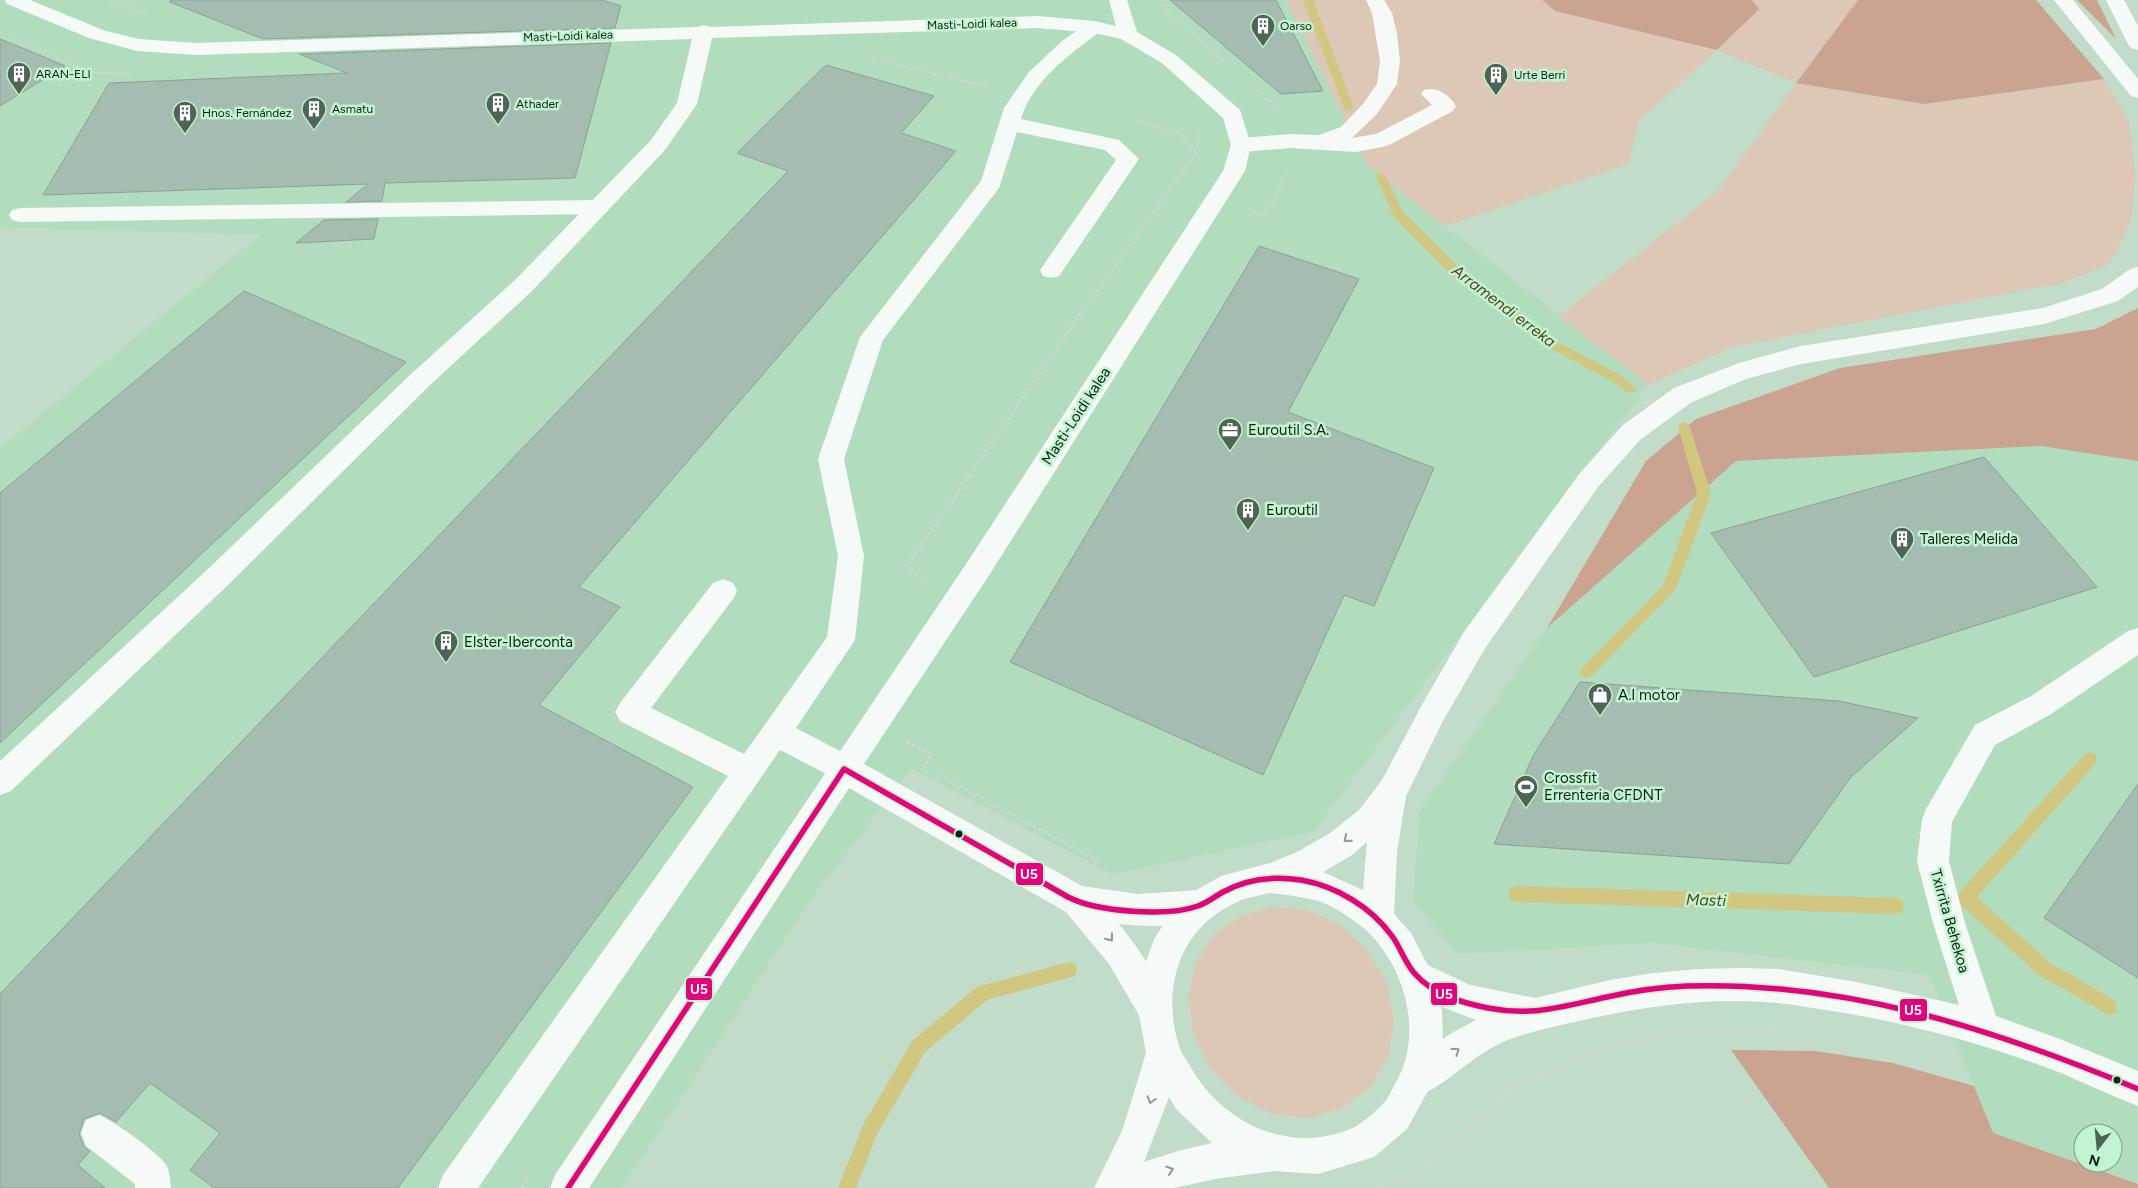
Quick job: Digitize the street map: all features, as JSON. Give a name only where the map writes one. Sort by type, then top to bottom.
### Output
[{"type":"street","name":"Masti-Loidi kalea","points":[[14,0],[96,34],[129,43],[196,49],[704,31],[1038,22],[1094,27],[1128,35],[1170,59],[1233,115],[1241,145],[1234,171],[978,569],[872,726],[568,1188]]},
{"type":"street","points":[[1118,0],[1128,35]]},
{"type":"street","points":[[1321,142],[1348,132],[1370,110],[1387,84],[1390,61],[1387,34],[1382,13],[1376,0]]},
{"type":"street","points":[[2063,0],[2138,92]]},
{"type":"street","points":[[2115,0],[2138,44]]},
{"type":"street","points":[[456,1188],[841,640],[851,556],[831,459],[872,337],[991,183],[1008,123],[1022,95],[1036,76],[1068,46],[1094,27]]},
{"type":"street","points":[[0,781],[94,690],[225,570],[419,380],[523,286],[658,145],[687,104],[704,31]]},
{"type":"street","points":[[1241,145],[1290,141],[1356,145],[1382,140],[1446,106],[1431,94]]},
{"type":"street","points":[[1008,123],[1112,145],[1128,159],[1051,270]]},
{"type":"street","points":[[20,215],[598,207]]},
{"type":"street","points":[[1273,1153],[1226,1132],[1188,1097],[1163,1052],[1155,1010],[1157,979],[1166,951],[1180,927],[1198,906],[1232,887],[1270,878],[1308,864],[1341,844],[1370,820],[1392,790],[1433,712],[1474,641],[1588,480],[1632,432],[1683,395],[1739,372],[1801,355],[2044,316],[2110,295],[2138,275]]},
{"type":"street","points":[[723,591],[630,712],[749,772]]},
{"type":"street","name":"Txirrita Behekoa","points":[[1983,1029],[1949,923],[1933,861],[1937,819],[1985,735],[2041,705],[2138,640]]},
{"type":"street","points":[[776,733],[844,769],[1077,902],[1099,924],[1119,950],[1139,979],[1155,1010]]},
{"type":"street","points":[[1378,920],[1381,852],[1392,790]]},
{"type":"street","points":[[1125,1188],[1145,1178],[1185,1166],[1228,1157],[1273,1153],[1318,1156],[1360,1144],[1395,1117],[1417,1080],[1426,1046],[1424,1010],[1415,976],[1399,945],[1378,920],[1346,897],[1309,882],[1270,878]]},
{"type":"street","points":[[1077,902],[1107,908],[1138,911],[1198,906]]},
{"type":"street","points":[[1415,976],[1442,992],[1472,1004],[1505,1011],[1537,1014]]},
{"type":"street","points":[[1417,1080],[1443,1059],[1470,1041],[1503,1026],[1537,1014],[1611,997],[1687,986],[1766,985],[1848,996],[1932,1014],[1983,1029],[2107,1074],[2138,1089]]},
{"type":"street","points":[[1112,1188],[1127,1162],[1143,1125],[1155,1089],[1163,1052]]},
{"type":"street","points":[[100,1133],[152,1175],[153,1188]]},
{"type":"path","points":[[867,58],[1022,95]]},
{"type":"path","points":[[1133,121],[1179,132],[1196,154]]},
{"type":"path","points":[[930,581],[905,569],[1093,296],[1196,154],[1202,123]]},
{"type":"path","points":[[872,726],[932,754],[924,767],[1097,860],[1077,902]]},
{"type":"path","points":[[1376,1188],[1414,1178],[1515,1086],[1600,1051],[1678,1032],[1782,1030]]},
{"type":"shaded area","points":[[0,0],[1287,0],[1368,166],[1648,385],[1313,832],[1112,874],[911,768],[809,902],[622,1188],[0,1188],[0,449],[260,235],[0,227]]},
{"type":"shaded area","points":[[1286,0],[1542,0],[1555,11],[1758,9],[1752,0],[1858,0],[1796,83],[1717,50],[1638,122],[1629,164],[1445,226],[1368,166]]},
{"type":"shaded area","points":[[1542,0],[1752,0],[1759,9],[1717,50],[1555,11]]},
{"type":"shaded area","points":[[1858,0],[2036,0],[2104,79],[1924,104],[1796,83]]},
{"type":"shaded area","points":[[2077,0],[2097,0],[2116,39]]},
{"type":"shaded area","points":[[2104,79],[2129,121],[2136,177],[2131,223],[2109,264],[2063,283],[1732,347],[1648,385],[1559,316],[1718,191],[1796,83],[1924,104]]},
{"type":"shaded area","points":[[2138,308],[2138,461],[2041,446],[1736,461],[1547,628],[1646,461],[1696,419],[1840,368],[2096,329]]},
{"type":"shaded area","points":[[2041,446],[2138,461],[2138,1184],[2107,1173],[2123,1173],[2123,1123],[2073,1123],[2073,1161],[1993,1133],[1929,975],[1651,943],[1458,954],[1413,901],[1420,811],[1547,628],[1736,461]]},
{"type":"shaded area","points":[[1273,907],[1308,910],[1340,925],[1367,950],[1386,981],[1394,1018],[1389,1054],[1372,1085],[1344,1107],[1309,1118],[1272,1114],[1237,1096],[1210,1068],[1193,1033],[1188,997],[1196,962],[1214,935],[1241,916]]},
{"type":"shaded area","points":[[1731,1050],[1815,1051],[1893,1063],[1974,1086],[1993,1133],[2073,1161],[2073,1173],[2107,1173],[2138,1184],[2138,1188],[1829,1188]]},
{"type":"building","points":[[170,0],[602,0],[621,6],[615,28],[263,39],[170,2]]},
{"type":"building","name":"Oarso","points":[[1170,0],[1276,0],[1323,91],[1281,94]]},
{"type":"building","name":"ARAN-ELI","points":[[0,39],[32,52],[65,66],[0,106]]},
{"type":"building","points":[[611,43],[575,178],[385,183],[382,201],[346,202],[368,184],[43,195],[109,83],[347,73],[299,54]]},
{"type":"building","name":"Elster-Iberconta","points":[[826,65],[934,96],[901,133],[956,151],[579,587],[620,607],[539,705],[693,787],[398,1188],[214,1188],[190,1170],[220,1133],[150,1083],[116,1122],[100,1113],[84,1119],[79,1134],[84,1147],[90,1151],[78,1165],[105,1188],[0,1188],[0,994],[788,171],[737,153]]},
{"type":"building","points":[[378,219],[374,239],[296,243],[324,220]]},
{"type":"building","name":"Euroutil","points":[[1259,246],[1359,279],[1288,412],[1434,468],[1374,606],[1344,595],[1263,775],[1010,662]]},
{"type":"building","points":[[244,291],[406,362],[0,743],[0,493]]},
{"type":"building","name":"Talleres Melida","points":[[1984,457],[2097,587],[1814,677],[1711,533]]},
{"type":"building","points":[[1580,682],[1839,701],[1918,718],[1851,777],[1789,864],[1494,844],[1533,756]]},
{"type":"building","points":[[2138,784],[2138,978],[2044,918]]},
{"type":"waterway","points":[[1308,0],[1349,108]]},
{"type":"waterway","name":"Arramendi erreka","points":[[1381,177],[1398,214],[1461,277],[1555,346],[1616,378],[1631,389]]},
{"type":"waterway","name":"Arramendi erreka","points":[[1587,672],[1669,589],[1704,493],[1684,427]]},
{"type":"waterway","points":[[2090,759],[1966,898],[2043,968],[2109,1007]]},
{"type":"waterway","name":"Masti","points":[[1516,894],[1896,906]]},
{"type":"waterway","name":"Arramendi erreka","points":[[847,1188],[870,1129],[919,1046],[983,993],[1069,970]]},
{"type":"transit line","name":"U5","points":[[568,1188],[844,769],[1068,897],[1086,904],[1135,911],[1165,911],[1200,906],[1238,885],[1262,879],[1287,878],[1323,886],[1356,902],[1385,926],[1417,977],[1438,991],[1463,1002],[1527,1013],[1657,988],[1748,986],[1805,990],[1862,999],[1974,1027],[2084,1066],[2138,1089]]},
{"type":"place","name":"Oarso","points":[[1263,47]]},
{"type":"place","name":"ARAN-ELI","points":[[19,95]]},
{"type":"place","name":"Urte Berri","points":[[1496,96]]},
{"type":"place","name":"Athader","points":[[498,125]]},
{"type":"place","name":"Asmatu","points":[[314,130]]},
{"type":"place","name":"Hnos. Fernández","points":[[185,134]]},
{"type":"place","name":"Euroutil S.A.","points":[[1230,451]]},
{"type":"place","name":"Euroutil","points":[[1248,531]]},
{"type":"place","name":"Talleres Melida","points":[[1902,560]]},
{"type":"place","name":"Elster-Iberconta","points":[[446,663]]},
{"type":"place","name":"A.I motor","points":[[1600,716]]},
{"type":"place","name":"Crossfit Errenteria CFDNT","points":[[1526,808]]}]
